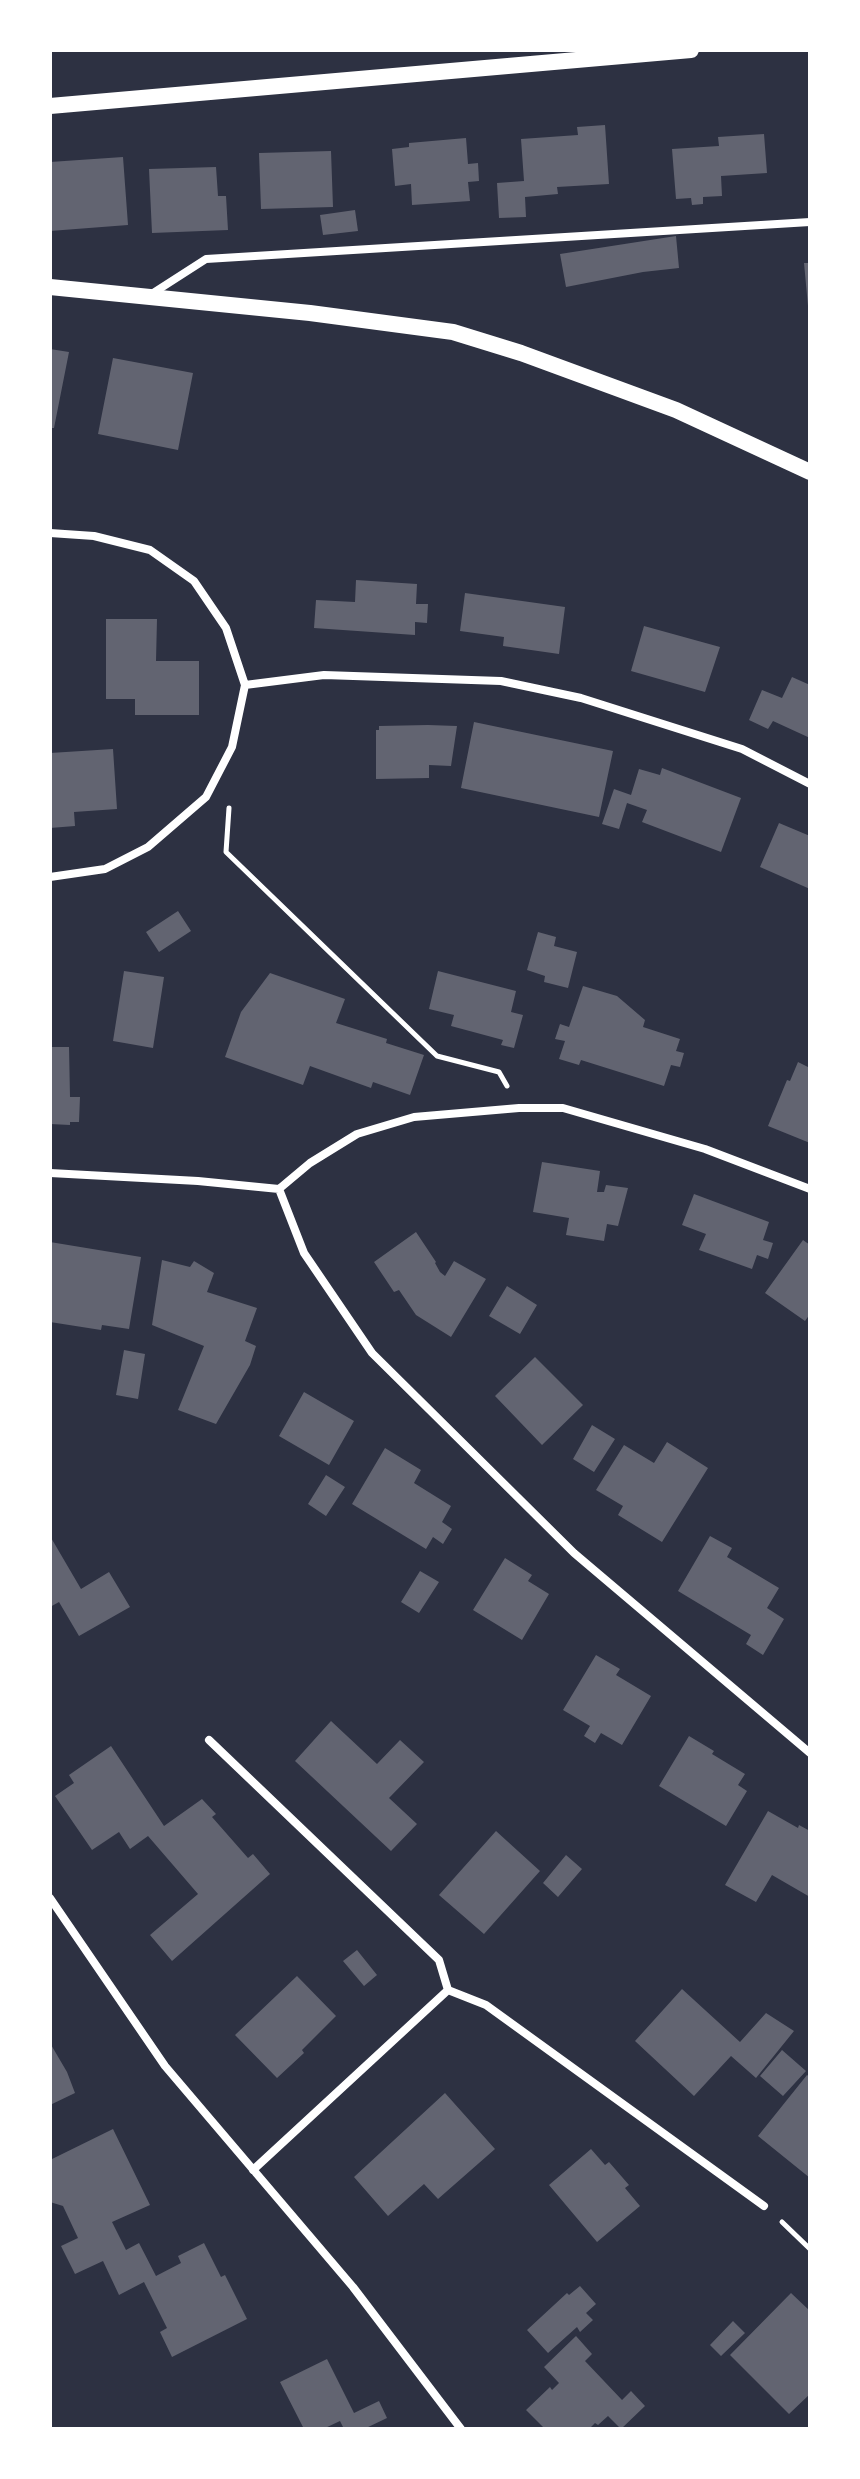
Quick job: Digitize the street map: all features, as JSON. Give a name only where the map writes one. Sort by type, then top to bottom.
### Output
[{"type":"main road","points":[[50,106],[691,50]]},
{"type":"main road","points":[[50,287],[310,313],[453,332],[521,353],[676,410],[810,472]]},
{"type":"street","points":[[145,298],[206,259],[810,222]]},
{"type":"street","points":[[50,533],[94,536],[150,550],[194,581],[226,628],[245,685],[232,747],[206,797],[148,847],[119,862],[105,869],[50,877]]},
{"type":"street","points":[[245,685],[324,675],[501,681],[581,698],[742,749],[810,784]]},
{"type":"street","points":[[50,1173],[279,1189],[310,1163],[357,1134],[414,1117],[519,1108],[563,1108],[705,1149],[810,1189]]},
{"type":"street","points":[[279,1189],[304,1253],[372,1353],[574,1553],[810,1753]]},
{"type":"street","points":[[209,1740],[439,1960],[448,1990]]},
{"type":"street","points":[[50,1898],[165,2066],[353,2287],[461,2429]]},
{"type":"street","points":[[253,2170],[448,1990]]},
{"type":"street","points":[[448,1990],[486,2005],[764,2206]]},
{"type":"path","points":[[226,852],[437,1056],[499,1072],[519,1108]]},
{"type":"path","points":[[764,2206],[810,2249]]},
{"type":"building","points":[[605,125],[609,184],[557,187],[558,194],[525,197],[526,217],[499,218],[497,183],[524,181],[521,139],[578,135],[577,127]]},
{"type":"building","points":[[764,134],[767,173],[721,176],[722,196],[703,197],[703,204],[692,205],[691,198],[676,199],[672,149],[719,146],[718,137]]},
{"type":"building","points":[[466,138],[468,164],[478,163],[479,181],[468,182],[470,201],[412,205],[411,184],[395,186],[392,149],[409,147],[409,143]]},
{"type":"building","points":[[331,151],[333,207],[261,209],[259,153]]},
{"type":"building","points":[[123,157],[128,225],[50,231],[50,162]]},
{"type":"building","points":[[216,167],[218,196],[226,196],[228,230],[152,233],[149,169]]},
{"type":"building","points":[[355,210],[358,231],[323,235],[320,215]]},
{"type":"building","points":[[676,236],[679,268],[566,287],[560,254]]},
{"type":"building","points":[[804,263],[810,263],[810,306],[808,306]]},
{"type":"building","points":[[50,349],[69,352],[54,428],[50,428]]},
{"type":"building","points":[[113,358],[193,373],[178,450],[98,434]]},
{"type":"building","points":[[356,580],[417,584],[416,604],[428,604],[427,623],[415,622],[415,635],[314,628],[316,600],[355,602]]},
{"type":"building","points":[[465,593],[565,607],[559,654],[503,646],[504,637],[460,631]]},
{"type":"building","points":[[106,619],[157,619],[156,661],[199,661],[199,715],[135,715],[135,699],[106,699]]},
{"type":"building","points":[[644,626],[720,647],[705,692],[631,671]]},
{"type":"building","points":[[792,677],[810,685],[810,738],[773,721],[768,729],[749,720],[762,690],[782,698]]},
{"type":"building","points":[[474,722],[613,751],[599,817],[461,788]]},
{"type":"building","points":[[379,726],[457,726],[451,766],[429,765],[429,778],[376,779],[376,730]]},
{"type":"building","points":[[113,749],[117,809],[74,812],[75,826],[50,828],[50,753]]},
{"type":"building","points":[[662,768],[741,798],[721,852],[642,822],[647,810],[627,803],[619,829],[602,824],[614,789],[631,795],[639,769],[660,775]]},
{"type":"building","points":[[779,823],[810,836],[810,889],[760,867]]},
{"type":"building","points":[[178,911],[191,931],[159,952],[146,932]]},
{"type":"building","points":[[538,932],[556,937],[554,946],[577,952],[568,988],[544,982],[545,976],[527,970]]},
{"type":"building","points":[[124,971],[164,977],[153,1048],[113,1041]]},
{"type":"building","points":[[438,971],[516,991],[511,1012],[523,1015],[514,1048],[501,1045],[503,1040],[451,1026],[454,1015],[429,1009]]},
{"type":"building","points":[[270,973],[345,999],[336,1023],[424,1055],[410,1095],[373,1082],[371,1088],[310,1066],[303,1085],[225,1057],[241,1012]]},
{"type":"building","points":[[583,986],[617,996],[645,1020],[643,1027],[680,1039],[676,1051],[684,1053],[680,1067],[671,1065],[664,1086],[581,1060],[579,1065],[559,1059],[565,1041],[555,1039],[560,1024],[569,1027]]},
{"type":"building","points":[[50,1047],[69,1047],[70,1097],[80,1097],[79,1122],[70,1122],[70,1125],[50,1124]]},
{"type":"building","points":[[798,1062],[810,1068],[810,1143],[768,1126]]},
{"type":"building","points":[[542,1162],[600,1171],[597,1192],[604,1192],[606,1185],[628,1188],[618,1226],[607,1224],[604,1241],[566,1235],[569,1218],[533,1212]]},
{"type":"building","points":[[694,1194],[769,1222],[763,1240],[773,1243],[768,1259],[757,1255],[752,1269],[699,1250],[706,1234],[682,1225]]},
{"type":"building","points":[[416,1232],[445,1276],[454,1261],[486,1279],[451,1337],[416,1315],[399,1290],[394,1292],[374,1262]]},
{"type":"building","points":[[803,1240],[810,1245],[810,1314],[805,1321],[765,1293]]},
{"type":"building","points":[[50,1242],[141,1257],[129,1329],[102,1325],[101,1330],[50,1322]]},
{"type":"building","points":[[162,1260],[190,1267],[194,1261],[214,1273],[207,1292],[257,1308],[245,1341],[256,1346],[250,1365],[216,1424],[178,1410],[204,1346],[152,1325]]},
{"type":"building","points":[[507,1286],[537,1305],[520,1334],[489,1316]]},
{"type":"building","points":[[124,1350],[145,1354],[138,1399],[116,1395]]},
{"type":"building","points":[[535,1357],[583,1405],[542,1445],[495,1396]]},
{"type":"building","points":[[304,1392],[354,1421],[329,1465],[279,1436]]},
{"type":"building","points":[[592,1425],[615,1439],[594,1472],[573,1459]]},
{"type":"building","points":[[667,1442],[708,1468],[662,1542],[618,1515],[623,1506],[596,1490],[624,1445],[654,1463]]},
{"type":"building","points":[[385,1448],[421,1470],[414,1483],[451,1506],[442,1522],[452,1529],[443,1544],[433,1537],[426,1549],[352,1504]]},
{"type":"building","points":[[326,1475],[345,1487],[326,1516],[308,1504]]},
{"type":"building","points":[[50,1536],[81,1589],[109,1572],[130,1607],[79,1636],[59,1602],[50,1607]]},
{"type":"building","points":[[710,1536],[732,1548],[727,1557],[779,1588],[767,1608],[784,1619],[763,1655],[746,1644],[751,1635],[678,1591]]},
{"type":"building","points":[[505,1558],[532,1575],[528,1581],[549,1594],[522,1640],[473,1610]]},
{"type":"building","points":[[420,1571],[439,1582],[419,1613],[401,1602]]},
{"type":"building","points":[[596,1655],[620,1669],[616,1675],[651,1696],[622,1745],[601,1733],[595,1743],[584,1736],[590,1726],[563,1710]]},
{"type":"building","points":[[331,1721],[377,1764],[400,1740],[424,1762],[389,1798],[417,1824],[391,1851],[295,1761]]},
{"type":"building","points":[[689,1736],[745,1774],[738,1785],[747,1791],[726,1826],[659,1786]]},
{"type":"building","points":[[111,1746],[164,1826],[202,1799],[216,1814],[212,1817],[248,1858],[253,1854],[270,1874],[172,1961],[150,1935],[198,1894],[148,1836],[130,1849],[119,1832],[92,1850],[55,1796],[74,1783],[69,1775]]},
{"type":"building","points":[[768,1811],[798,1828],[799,1825],[810,1831],[810,1897],[772,1875],[756,1902],[725,1885]]},
{"type":"building","points":[[496,1831],[540,1871],[484,1934],[439,1895]]},
{"type":"building","points":[[566,1855],[582,1869],[558,1897],[543,1883]]},
{"type":"building","points":[[357,1950],[377,1975],[364,1986],[343,1961]]},
{"type":"building","points":[[297,1976],[336,2016],[277,2078],[235,2035]]},
{"type":"building","points":[[682,1989],[740,2042],[766,2013],[794,2031],[756,2078],[731,2056],[694,2096],[635,2041]]},
{"type":"building","points":[[50,2043],[75,2093],[50,2105]]},
{"type":"building","points":[[782,2050],[806,2071],[783,2096],[760,2076]]},
{"type":"building","points":[[807,2075],[810,2077],[810,2178],[758,2136]]},
{"type":"building","points":[[445,2093],[495,2149],[438,2199],[424,2184],[388,2216],[354,2177]]},
{"type":"building","points":[[113,2129],[150,2205],[112,2222],[126,2250],[139,2243],[156,2276],[181,2263],[178,2256],[204,2243],[221,2277],[225,2275],[247,2319],[172,2357],[160,2332],[167,2328],[144,2282],[119,2295],[103,2261],[75,2274],[61,2246],[78,2238],[63,2206],[50,2202],[50,2160]]},
{"type":"building","points":[[591,2149],[605,2165],[609,2162],[629,2185],[625,2188],[640,2206],[597,2242],[549,2185]]},
{"type":"building","points":[[580,2286],[596,2304],[586,2313],[593,2320],[580,2332],[577,2327],[548,2353],[527,2330],[567,2293],[569,2295]]},
{"type":"building","points":[[791,2293],[810,2311],[810,2394],[789,2414],[730,2355]]},
{"type":"building","points":[[733,2321],[745,2333],[721,2356],[710,2345]]},
{"type":"building","points":[[576,2336],[592,2354],[585,2361],[622,2400],[631,2391],[645,2406],[621,2429],[608,2416],[589,2429],[545,2429],[526,2410],[550,2387],[552,2390],[559,2383],[544,2367]]},
{"type":"building","points":[[327,2359],[354,2413],[379,2401],[387,2418],[364,2429],[344,2429],[340,2421],[323,2429],[304,2429],[280,2382]]}]
